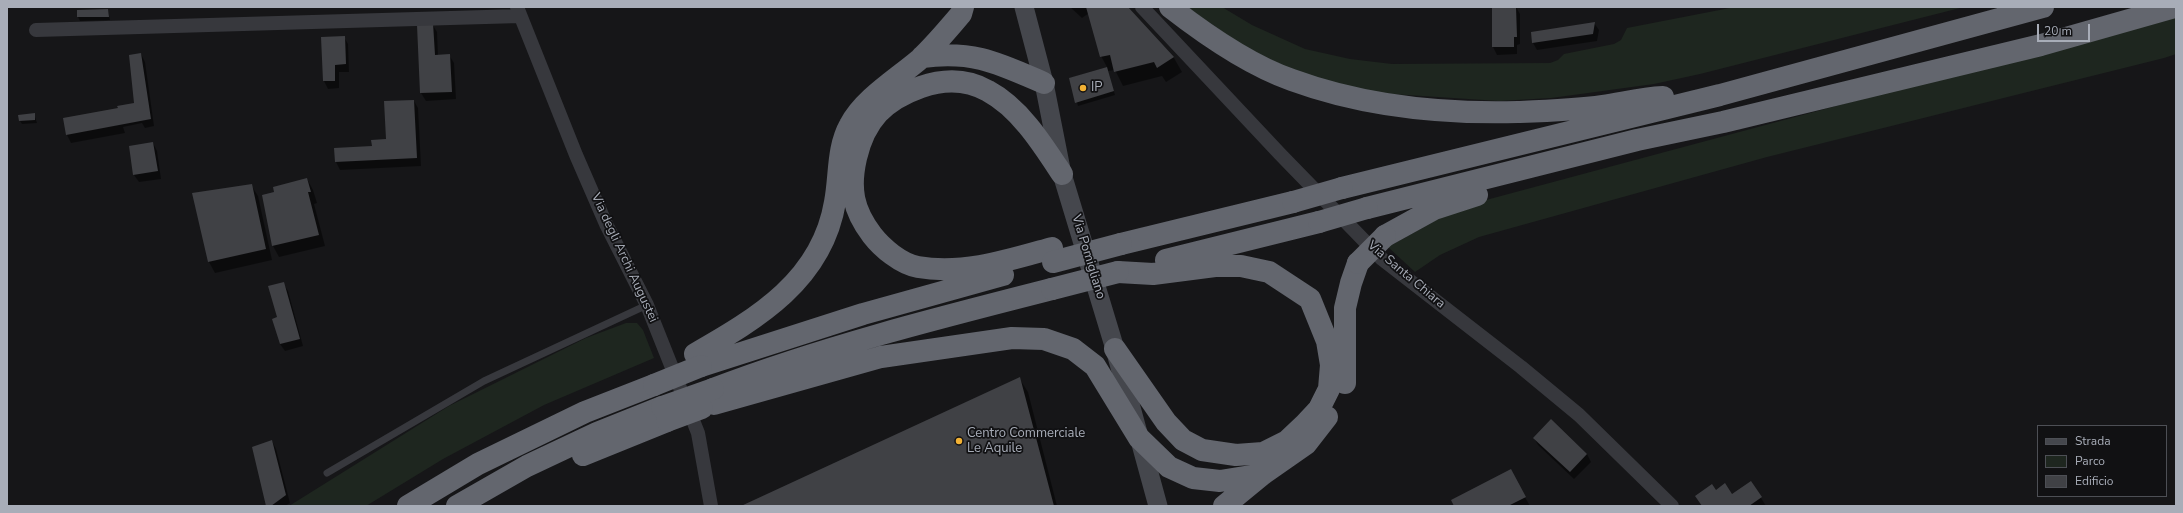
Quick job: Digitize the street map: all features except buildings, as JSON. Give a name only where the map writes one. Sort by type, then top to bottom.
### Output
[{"type":"highway","points":[[698,360],[772,306],[803,274],[818,252],[829,223],[835,202],[843,142],[850,124],[862,108],[922,57],[961,14],[963,7]]},
{"type":"highway","points":[[1170,7],[1234,52],[1291,80],[1342,96],[1408,107],[1453,112],[1519,112],[1602,106],[1645,98],[1720,95]]},
{"type":"highway","points":[[408,506],[478,464],[651,378],[698,360],[864,314],[1052,255],[1120,238],[1193,214],[1255,211],[1293,202],[1342,188],[1720,95],[2043,7]]},
{"type":"highway","points":[[457,506],[527,466],[597,433],[665,414],[713,396],[776,365],[913,324],[1319,222],[1367,208],[1636,140],[1723,122],[2041,45],[2175,7]]},
{"type":"highway","points":[[922,57],[942,55],[972,56],[995,62],[1044,83]]},
{"type":"highway","points":[[1052,255],[1006,261],[970,268],[946,269],[917,267],[896,257],[879,245],[860,219],[852,182],[860,140],[869,122],[883,107],[900,95],[944,80],[961,82],[988,91],[1000,100],[1028,125],[1062,174]]},
{"type":"highway","points":[[1224,506],[1263,474],[1306,444],[1322,426],[1345,384],[1345,308],[1351,283],[1358,263],[1385,236],[1434,209],[1524,181],[1583,166],[1636,140]]},
{"type":"highway","points":[[1115,349],[1166,422],[1183,440],[1202,450],[1236,455],[1263,453],[1287,440],[1304,424],[1319,409],[1328,389],[1331,365],[1327,341],[1310,299],[1269,272],[1241,266],[1215,266],[1153,274],[1118,272]]},
{"type":"highway","points":[[713,396],[881,357],[1012,338],[1044,339],[1074,350],[1095,366],[1139,438],[1170,467],[1193,478],[1220,481],[1263,474]]},
{"type":"main road","name":"Via Pomigliano","points":[[1024,7],[1044,83],[1062,174],[1115,349],[1158,506]]},
{"type":"street","name":"Via Santa Chiara","points":[[1142,7],[1382,259],[1521,367],[1573,410],[1672,506]]},
{"type":"street","points":[[36,30],[518,11]]},
{"type":"street","name":"Via degli Archi Augustei","points":[[518,11],[606,224],[647,304],[698,432],[711,506]]},
{"type":"lane","points":[[327,473],[484,381],[647,304]]},
{"type":"green space","points":[[1187,7],[1222,7],[1252,25],[1305,49],[1350,59],[1392,64],[1550,63],[1558,60],[1564,54],[1614,44],[1621,40],[1627,28],[1735,7],[1964,7],[1700,74],[1654,84],[1551,98],[1499,101],[1376,93],[1331,83],[1288,68],[1243,46]]},
{"type":"green space","points":[[2176,11],[2176,54],[2164,58],[1767,157],[1479,237],[1440,255],[1415,272],[1388,247],[1460,207],[1866,98]]},
{"type":"green space","points":[[626,323],[637,323],[643,330],[654,358],[544,405],[443,459],[366,506],[289,506],[449,406],[586,338]]},
{"type":"place","name":"IP","points":[[1083,88]]},
{"type":"place","name":"Centro Commerciale Le Aquile","points":[[959,441]]}]
